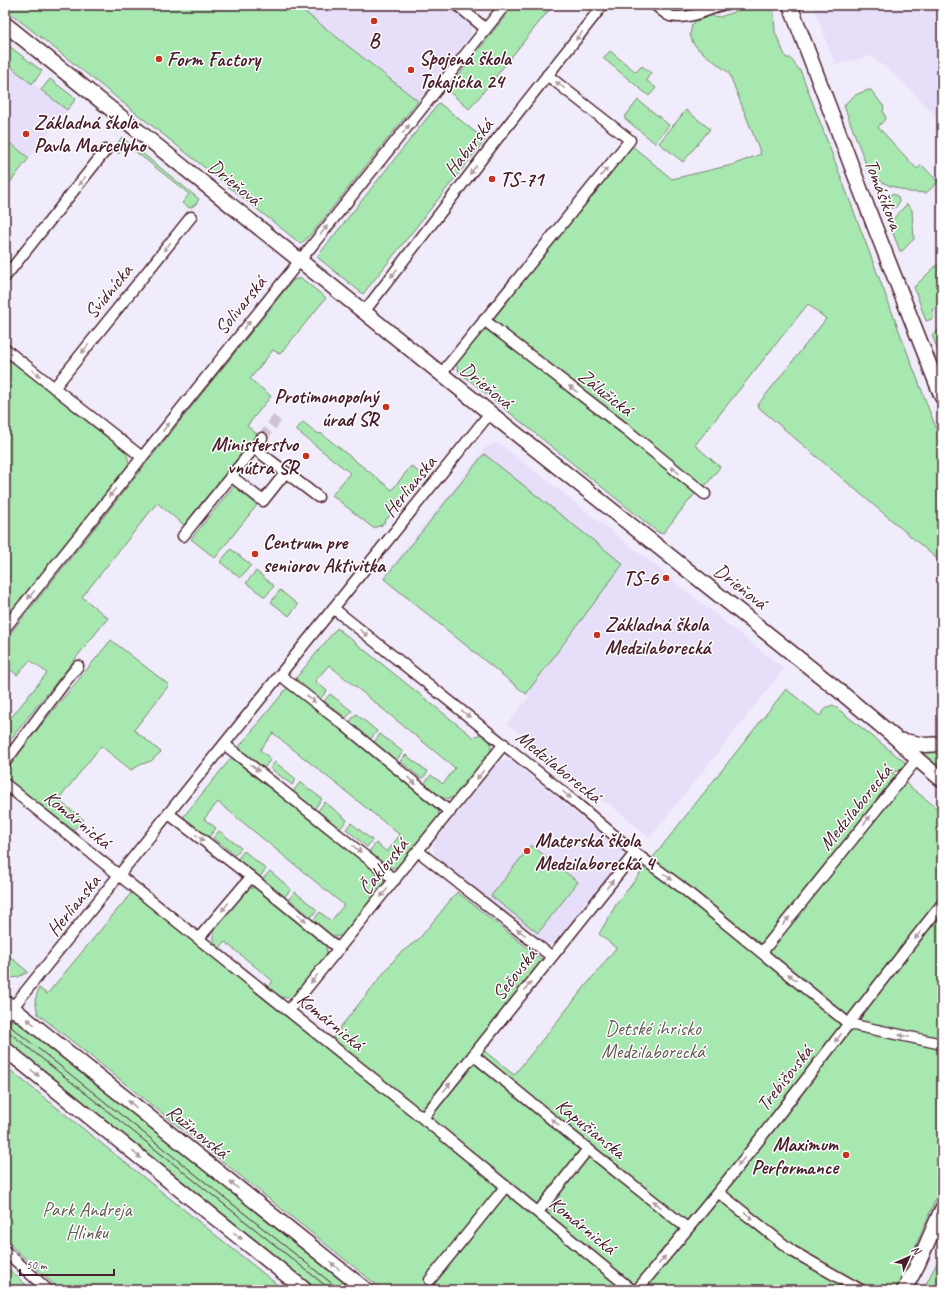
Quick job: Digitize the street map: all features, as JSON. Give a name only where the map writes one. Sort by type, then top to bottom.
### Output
[{"type":"street","points":[[457,5],[486,29]]},
{"type":"street","name":"Solivarská","points":[[5,628],[505,5]]},
{"type":"street","name":"Haburská","points":[[364,312],[497,139],[603,5]]},
{"type":"street","points":[[655,5],[669,16],[679,17],[709,10],[722,5]]},
{"type":"street","name":"Tomášikova","points":[[790,5],[874,225],[942,397]]},
{"type":"street","name":"Drieňová","points":[[5,24],[441,374],[813,669],[898,740],[917,759],[942,780]]},
{"type":"street","points":[[441,374],[630,140],[547,75]]},
{"type":"street","points":[[5,277],[106,150]]},
{"type":"street","name":"Svidnícka","points":[[54,388],[191,217]]},
{"type":"street","name":"Zálužická","points":[[484,320],[620,425],[705,494]]},
{"type":"street","points":[[5,349],[54,388],[139,460]]},
{"type":"street","name":"Herlianska","points":[[8,1009],[120,875],[490,413]]},
{"type":"street","points":[[184,536],[262,438]]},
{"type":"street","points":[[254,448],[318,497]]},
{"type":"street","points":[[231,476],[263,501],[286,472]]},
{"type":"street","name":"Medzilaborecká","points":[[333,608],[504,744],[635,853],[680,886],[849,1024],[942,1044]]},
{"type":"street","points":[[5,762],[64,682],[78,666]]},
{"type":"street","points":[[280,675],[344,725],[450,812]]},
{"type":"street","points":[[898,740],[926,745],[942,744]]},
{"type":"street","points":[[224,744],[395,880]]},
{"type":"street","name":"Čaklovská","points":[[289,1010],[504,744]]},
{"type":"street","name":"Medzilaborecká","points":[[762,952],[917,759]]},
{"type":"street","name":"Komárnická","points":[[5,784],[423,1118],[632,1290]]},
{"type":"street","points":[[169,814],[251,877],[339,949]]},
{"type":"street","points":[[418,851],[551,956]]},
{"type":"street","name":"Sečovská","points":[[423,1118],[551,956],[635,853]]},
{"type":"street","points":[[199,938],[251,877]]},
{"type":"street","name":"Trebišovská","points":[[637,1290],[718,1192],[942,904]]},
{"type":"street","name":"Ružinovská","points":[[8,1009],[366,1290]]},
{"type":"street","points":[[5,1049],[305,1290]]},
{"type":"street","name":"Kapušianska","points":[[473,1055],[687,1228]]},
{"type":"street","points":[[538,1212],[588,1149]]},
{"type":"street","points":[[430,1280],[506,1186]]},
{"type":"street","points":[[718,1192],[792,1251],[860,1290]]},
{"type":"street","points":[[904,1290],[941,1215]]},
{"type":"street","points":[[5,1251],[48,1290]]},
{"type":"shaded area","name":"Spojená škola Tokajícka 24","points":[[296,5],[449,5],[469,22],[471,25],[471,35],[418,101]]},
{"type":"shaded area","points":[[813,5],[942,5],[942,123],[901,80],[871,56],[835,65]]},
{"type":"shaded area","name":"Základná škola Pavla Marcelyho","points":[[5,62],[67,110],[5,189]]},
{"type":"shaded area","name":"Základná škola Medzilaborecká","points":[[500,444],[665,573],[784,669],[650,838],[507,724],[529,697],[382,578],[487,446]]},
{"type":"shaded area","name":"Materská škola Medzilaborecká 4","points":[[503,760],[512,761],[620,849],[622,854],[616,866],[558,939],[552,943],[545,943],[538,940],[437,859],[434,853],[433,848],[435,841],[497,764]]},
{"type":"green space","points":[[5,5],[296,5],[418,101],[312,233],[301,244],[5,9]]},
{"type":"green space","points":[[514,5],[553,5],[469,109],[447,90]]},
{"type":"green space","points":[[753,5],[770,5],[774,13],[775,32],[786,58],[790,58],[801,72],[942,444],[942,563],[757,406],[826,319],[808,304],[695,445],[720,467],[703,489],[495,322],[495,314],[631,145],[672,179],[732,165],[761,154],[729,73],[698,49],[693,43],[690,35],[692,25],[696,20],[702,17],[707,15],[720,17]]},
{"type":"green space","points":[[5,43],[42,71],[32,84],[5,62]]},
{"type":"green space","points":[[610,51],[636,72],[642,66],[651,73],[646,80],[656,88],[649,96],[603,58]]},
{"type":"green space","points":[[50,79],[76,99],[67,110],[41,90]]},
{"type":"green space","points":[[871,90],[884,107],[883,112],[886,118],[878,127],[917,169],[922,165],[938,182],[926,193],[909,192],[888,185],[879,180],[867,167],[844,106],[849,100],[861,92]]},
{"type":"green space","points":[[638,100],[669,125],[655,143],[624,118]]},
{"type":"green space","points":[[439,103],[485,140],[363,294],[317,257]]},
{"type":"green space","points":[[686,110],[710,129],[683,162],[659,143]]},
{"type":"green space","points":[[122,137],[199,199],[196,204],[190,208],[182,203],[189,194],[126,144],[118,154],[115,148]]},
{"type":"green space","points":[[5,139],[29,158],[5,189]]},
{"type":"green space","points":[[892,194],[897,196],[899,201],[897,206],[892,208],[887,206],[885,201],[887,196]]},
{"type":"green space","points":[[907,204],[912,210],[914,239],[902,251],[900,251],[889,223]]},
{"type":"green space","points":[[942,260],[942,300],[932,310],[934,317],[926,321],[914,287]]},
{"type":"green space","points":[[301,278],[326,298],[280,354],[273,350],[250,379],[271,396],[247,426],[257,434],[184,525],[157,503],[82,597],[108,618],[5,746],[5,725],[47,673],[30,660],[17,675],[5,665],[5,640],[293,280]]},
{"type":"green space","points":[[488,323],[697,491],[663,533],[659,533],[459,372],[456,363]]},
{"type":"green space","points":[[939,330],[942,337],[942,361],[932,335]]},
{"type":"green space","points":[[5,355],[100,432],[124,449],[129,463],[5,620]]},
{"type":"green space","points":[[303,422],[317,433],[322,434],[392,490],[411,466],[422,475],[382,525],[373,528],[332,495],[350,473],[296,430]]},
{"type":"green space","points":[[484,454],[623,564],[526,694],[384,579]]},
{"type":"green space","points":[[234,486],[257,505],[215,558],[191,539]]},
{"type":"green space","points":[[231,549],[251,565],[240,578],[220,562]]},
{"type":"green space","points":[[256,571],[274,586],[265,597],[246,583]]},
{"type":"green space","points":[[280,590],[298,605],[289,616],[271,602]]},
{"type":"green space","points":[[337,628],[473,737],[484,733],[489,739],[491,749],[489,755],[458,795],[453,798],[439,797],[423,785],[431,775],[443,784],[455,768],[329,665],[315,681],[327,691],[319,700],[298,682],[296,678]]},
{"type":"green space","points":[[111,640],[169,685],[134,730],[161,752],[151,761],[131,770],[101,746],[58,800],[84,820],[73,830],[5,777],[5,769]]},
{"type":"green space","points":[[287,688],[292,688],[438,807],[439,817],[402,865],[392,868],[388,867],[380,863],[368,853],[376,843],[387,852],[400,835],[273,733],[260,750],[271,759],[264,768],[239,747]]},
{"type":"green space","name":"Detské ihrisko Medzilaborecká","points":[[786,689],[820,716],[827,707],[833,705],[906,763],[900,771],[890,771],[942,812],[942,1184],[897,1290],[383,1290],[38,1014],[35,1000],[39,988],[47,994],[133,891],[327,1046],[399,954],[419,939],[457,892],[544,961],[477,1045],[514,1075],[616,948],[599,934],[617,903]]},
{"type":"green space","points":[[330,694],[352,711],[346,718],[324,701]]},
{"type":"green space","points":[[356,714],[377,731],[369,741],[348,724]]},
{"type":"green space","points":[[380,734],[403,752],[395,762],[373,744]]},
{"type":"green space","points":[[942,749],[942,774],[920,756],[919,750]]},
{"type":"green space","points":[[406,755],[428,772],[422,779],[400,761]]},
{"type":"green space","points":[[232,757],[235,757],[382,876],[384,881],[383,886],[344,935],[331,935],[323,931],[312,922],[320,912],[331,921],[344,905],[218,802],[204,819],[216,828],[208,838],[187,822],[184,816]]},
{"type":"green space","points":[[275,762],[296,779],[292,785],[270,768]]},
{"type":"green space","points":[[300,782],[322,799],[314,809],[293,792]]},
{"type":"green space","points":[[325,802],[347,820],[339,830],[317,812]]},
{"type":"green space","points":[[351,823],[372,840],[367,847],[346,829]]},
{"type":"green space","points":[[219,831],[241,848],[235,855],[213,838]]},
{"type":"green space","points":[[531,845],[578,882],[538,933],[491,896]]},
{"type":"green space","points":[[244,851],[266,869],[258,879],[236,861]]},
{"type":"green space","points":[[270,871],[291,889],[283,899],[261,881]]},
{"type":"green space","points":[[257,887],[326,945],[327,955],[296,996],[284,998],[274,993],[268,988],[273,981],[225,942],[219,949],[214,942],[214,929],[247,889]]},
{"type":"green space","points":[[295,892],[317,910],[311,917],[289,899]]},
{"type":"green space","points":[[5,954],[7,954],[28,972],[18,977],[5,979]]},
{"type":"green space","points":[[13,1019],[353,1290],[318,1290],[5,1040],[5,1030]]},
{"type":"green space","name":"Park Andreja Hlinku","points":[[5,1066],[284,1290],[60,1290],[5,1240]]},
{"type":"green space","points":[[942,1254],[942,1290],[923,1290],[940,1257]]},
{"type":"green space","points":[[5,1266],[32,1290],[5,1290]]},
{"type":"tunnel","points":[[262,438],[279,416]]},
{"type":"tram line","points":[[5,1022],[340,1290]]},
{"type":"tram line","points":[[5,1029],[331,1290]]},
{"type":"place","name":"B","points":[[374,21]]},
{"type":"place","name":"Form Factory","points":[[159,59]]},
{"type":"place","name":"Spojená škola Tokajícka 24","points":[[411,70]]},
{"type":"place","name":"Základná škola Pavla Marcelyho","points":[[26,134]]},
{"type":"place","name":"TS-71","points":[[492,179]]},
{"type":"place","name":"Protimonopolný úrad SR","points":[[386,407]]},
{"type":"place","name":"Ministerstvo vnútra SR","points":[[306,456]]},
{"type":"place","name":"Centrum pre seniorov Aktivitka","points":[[255,554]]},
{"type":"place","name":"TS-6","points":[[666,578]]},
{"type":"place","name":"Základná škola Medzilaborecká","points":[[597,635]]},
{"type":"place","name":"Materská škola Medzilaborecká 4","points":[[527,851]]},
{"type":"place","name":"Maximum Performance","points":[[846,1155]]}]
